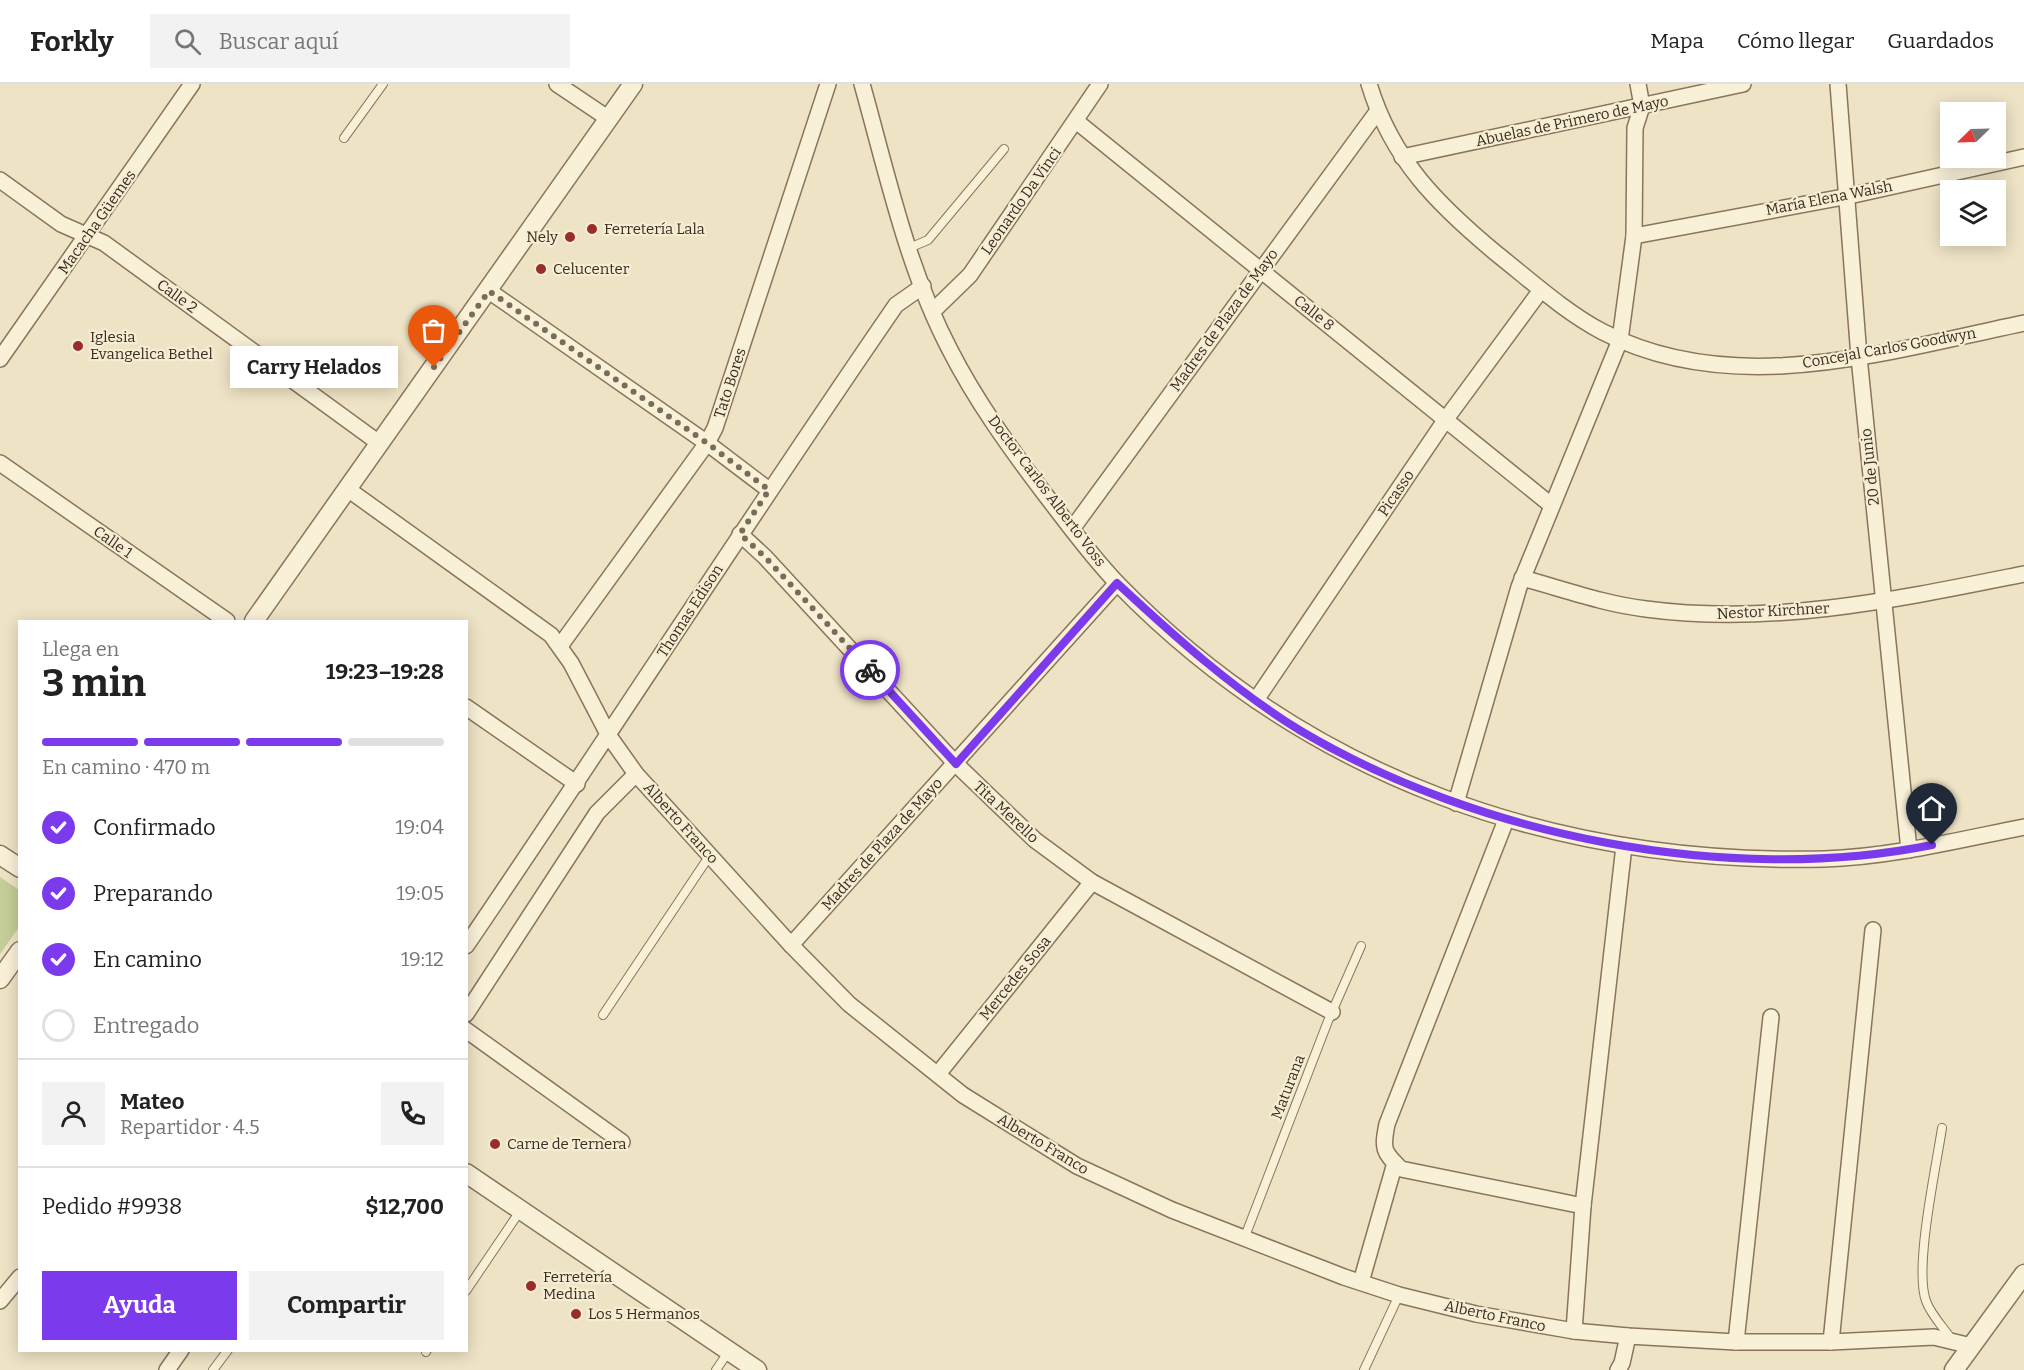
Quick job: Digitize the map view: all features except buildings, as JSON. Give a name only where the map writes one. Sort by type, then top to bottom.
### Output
[{"type":"street","name":"Macacha Güemes","points":[[0,359],[192,84]]},
{"type":"street","points":[[557,84],[609,119]]},
{"type":"street","points":[[255,620],[349,490],[379,442],[489,291],[633,84]]},
{"type":"street","name":"Tato Bores","points":[[560,646],[707,443],[715,428],[828,84]]},
{"type":"street","name":"Doctor Carlos Alberto Voss","points":[[862,84],[909,248],[923,286],[949,349],[1000,436],[1117,583],[1180,642],[1256,700],[1300,730],[1426,793],[1506,820],[1580,839],[1624,846],[1736,858],[1827,859],[1909,850],[2024,826]]},
{"type":"street","name":"Leonardo Da Vinci","points":[[933,311],[970,275],[1100,84]]},
{"type":"street","name":"Concejal Carlos Goodwyn","points":[[1369,84],[1377,112],[1402,157],[1450,215],[1542,290],[1600,330],[1620,340],[1666,354],[1749,367],[1859,357],[2024,323]]},
{"type":"street","points":[[1456,803],[1522,578],[1620,340],[1634,236],[1635,128],[1642,106],[1638,84]]},
{"type":"street","name":"Abuelas de Primero de Mayo","points":[[1402,157],[1743,84]]},
{"type":"street","name":"20 de Junio","points":[[1838,84],[1849,196],[1859,357],[1909,850]]},
{"type":"street","name":"Madres de Plaza de Mayo","points":[[1072,529],[1377,112]]},
{"type":"street","name":"Calle 8","points":[[1076,121],[1551,505]]},
{"type":"street","name":"María Elena Walsh","points":[[1634,236],[1849,196],[2024,157]]},
{"type":"street","name":"Calle 2","points":[[0,180],[62,224],[104,243],[379,442]]},
{"type":"street","name":"Thomas Edison","points":[[468,943],[609,736],[769,490],[896,305],[923,286]]},
{"type":"street","name":"Picasso","points":[[1256,700],[1446,420],[1542,290]]},
{"type":"street","points":[[489,291],[707,443],[769,490]]},
{"type":"street","name":"Calle 1","points":[[0,463],[225,620]]},
{"type":"street","name":"Alberto Franco","points":[[349,490],[551,635],[560,646],[609,736],[636,774],[791,945],[849,1004],[938,1074],[1029,1139],[1077,1166],[1172,1210],[1361,1282],[1398,1295],[1486,1316],[1574,1331],[1628,1336],[1736,1341],[1831,1342],[1934,1337],[1971,1346]]},
{"type":"street","name":"Tita Merello","points":[[740,534],[765,557],[956,764],[1035,840],[1092,882],[1332,1012]]},
{"type":"street","name":"Nestor Kirchner","points":[[1522,578],[1644,609],[1712,615],[1825,609],[1883,602],[2024,574]]},
{"type":"street","name":"Madres de Plaza de Mayo","points":[[791,945],[1117,583]]},
{"type":"street","points":[[468,708],[577,783]]},
{"type":"street","points":[[468,1011],[597,813],[636,774]]},
{"type":"street","points":[[1506,820],[1387,1124],[1383,1145],[1388,1157],[1401,1169],[1583,1206]]},
{"type":"street","points":[[1574,1331],[1583,1206],[1624,846]]},
{"type":"street","points":[[0,855],[18,867]]},
{"type":"street","name":"Mercedes Sosa","points":[[938,1074],[1092,882]]},
{"type":"street","points":[[1831,1342],[1873,930]]},
{"type":"street","points":[[0,979],[18,954]]},
{"type":"street","points":[[1736,1341],[1771,1017]]},
{"type":"street","points":[[468,1031],[622,1142]]},
{"type":"street","points":[[1361,1282],[1395,1163]]},
{"type":"street","points":[[468,1174],[757,1370]]},
{"type":"street","points":[[1954,1370],[2024,1274]]},
{"type":"street","points":[[0,1301],[18,1279]]},
{"type":"street","points":[[1618,1370],[1628,1336]]},
{"type":"street","points":[[167,1370],[180,1352]]},
{"type":"lane","points":[[344,138],[383,84]]},
{"type":"lane","points":[[909,248],[928,240],[1004,149]]},
{"type":"lane","points":[[603,1015],[710,855]]},
{"type":"lane","name":"Maturana","points":[[1244,1239],[1332,1012],[1362,946]]},
{"type":"lane","points":[[1942,1128],[1922,1262],[1923,1290],[1927,1303],[1953,1341]]},
{"type":"lane","points":[[468,1288],[521,1210]]},
{"type":"lane","points":[[1364,1370],[1398,1295]]},
{"type":"lane","points":[[716,1370],[729,1351]]},
{"type":"lane","points":[[213,1370],[226,1352]]},
{"type":"green space","points":[[0,877],[18,889],[18,928],[0,954]]},
{"type":"way so far","points":[[434,367],[489,291],[689,430],[769,490],[740,534],[765,557],[870,670]]},
{"type":"place","name":"Ferretería Lala","points":[[592,229]]},
{"type":"place","name":"Nely","points":[[570,237]]},
{"type":"place","name":"Celucenter","points":[[541,269]]},
{"type":"place","name":"Iglesia Evangelica Bethel","points":[[78,346]]},
{"type":"place","name":"Carry Helados","points":[[434,367]]},
{"type":"place","name":"Carne de Ternera","points":[[495,1144]]},
{"type":"place","name":"Ferretería Medina","points":[[531,1286]]},
{"type":"place","name":"Los 5 Hermanos","points":[[576,1314]]},
{"type":"route","points":[[870,670],[956,764],[1117,583],[1180,642],[1256,700],[1300,730],[1426,793],[1506,820],[1580,839],[1736,858],[1827,859],[1909,850],[1932,845]]}]
